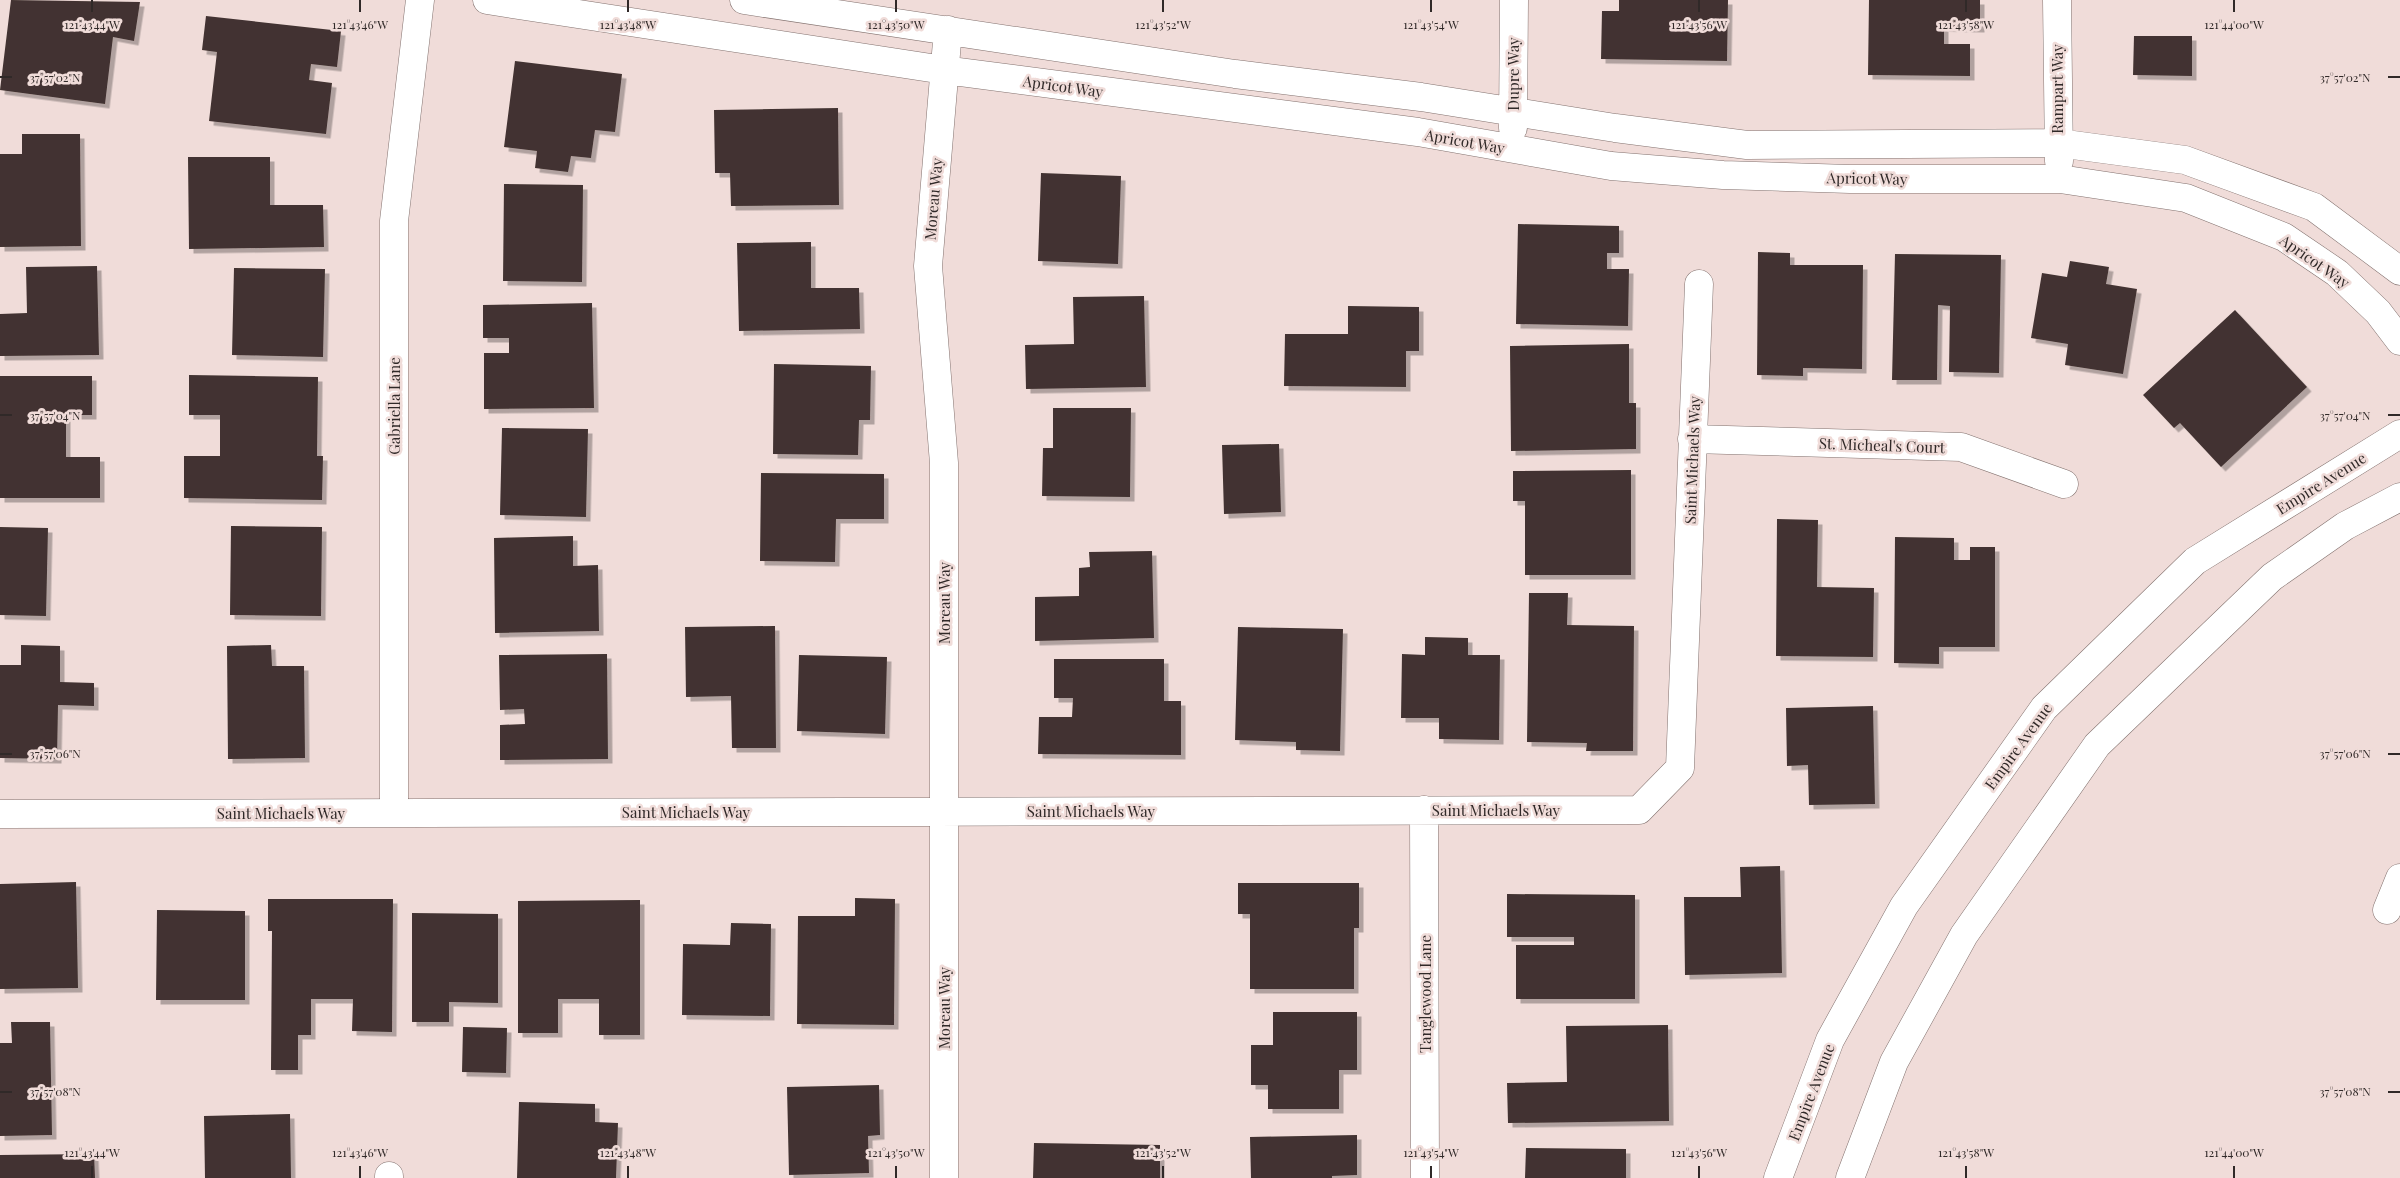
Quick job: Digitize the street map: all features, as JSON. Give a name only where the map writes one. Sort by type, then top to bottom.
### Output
[{"type":"street","name":"Gabriella Lane","points":[[394,813],[394,221],[420,0]]},
{"type":"street","name":"Apricot Way","points":[[486,0],[944,70],[1418,132],[1611,166],[1723,175],[1850,179],[2060,179],[2186,198],[2284,237],[2337,273],[2378,312],[2400,341]]},
{"type":"street","points":[[744,0],[1235,74],[1421,96],[1615,128],[1747,145],[2058,143],[2185,160],[2314,207],[2400,271]]},
{"type":"street","name":"Dupre Way","points":[[1512,149],[1514,112],[1514,0]]},
{"type":"street","name":"Rampart Way","points":[[2057,0],[2060,179]]},
{"type":"street","name":"Moreau Way","points":[[944,1178],[944,464],[928,266],[948,30]]},
{"type":"street","name":"Saint Michaels Way","points":[[0,814],[1639,810],[1680,768],[1699,284]]},
{"type":"street","name":"Empire Avenue","points":[[1778,1178],[1830,1040],[1904,906],[2044,708],[2195,561],[2400,434]]},
{"type":"street","name":"St. Micheal's Court","points":[[1692,439],[1961,447],[2064,484]]},
{"type":"street","points":[[1850,1178],[1894,1062],[1964,934],[2097,745],[2272,577],[2345,526],[2400,497]]},
{"type":"street","name":"Tanglewood Lane","points":[[1424,810],[1425,1178]]},
{"type":"street","points":[[2387,910],[2400,878]]},
{"type":"building","points":[[11,0],[140,2],[134,41],[113,37],[105,104],[0,90]]},
{"type":"building","points":[[1619,0],[1728,0],[1727,61],[1601,59],[1602,11],[1619,11]]},
{"type":"building","points":[[1869,0],[1980,0],[1980,28],[1944,27],[1944,44],[1970,44],[1970,76],[1868,75]]},
{"type":"building","points":[[206,16],[341,31],[337,67],[311,64],[309,80],[332,83],[326,134],[209,121],[217,52],[202,50]]},
{"type":"building","points":[[2134,36],[2192,36],[2192,76],[2133,75]]},
{"type":"building","points":[[515,61],[622,74],[615,132],[595,130],[591,158],[571,156],[568,172],[535,168],[537,151],[504,147]]},
{"type":"building","points":[[838,108],[839,205],[731,206],[730,173],[715,173],[714,110]]},
{"type":"building","points":[[22,134],[80,134],[81,246],[0,247],[0,154],[22,154]]},
{"type":"building","points":[[188,157],[270,157],[270,205],[323,205],[324,247],[189,249]]},
{"type":"building","points":[[1041,173],[1121,176],[1118,264],[1038,261]]},
{"type":"building","points":[[504,184],[583,185],[582,282],[503,281]]},
{"type":"building","points":[[1518,224],[1619,226],[1619,253],[1607,253],[1607,269],[1629,269],[1628,326],[1516,324]]},
{"type":"building","points":[[811,242],[811,288],[859,288],[860,329],[739,331],[737,243]]},
{"type":"building","points":[[1758,252],[1790,253],[1790,265],[1863,265],[1862,369],[1803,368],[1803,376],[1757,375]]},
{"type":"building","points":[[1895,254],[2001,255],[1999,373],[1949,372],[1950,306],[1938,305],[1937,380],[1892,380]]},
{"type":"building","points":[[2070,261],[2109,267],[2106,284],[2137,289],[2123,374],[2065,365],[2068,344],[2031,338],[2042,273],[2067,277]]},
{"type":"building","points":[[97,266],[99,355],[0,356],[0,314],[27,313],[26,267]]},
{"type":"building","points":[[234,268],[325,269],[323,357],[232,355]]},
{"type":"building","points":[[1144,296],[1146,387],[1026,389],[1025,345],[1074,344],[1073,297]]},
{"type":"building","points":[[592,303],[594,408],[484,409],[484,353],[509,353],[509,338],[483,338],[483,305]]},
{"type":"building","points":[[1348,306],[1419,307],[1419,351],[1406,351],[1406,387],[1284,386],[1285,334],[1348,334]]},
{"type":"building","points":[[2235,310],[2307,387],[2221,467],[2180,423],[2174,428],[2143,395]]},
{"type":"building","points":[[1629,344],[1629,403],[1636,403],[1636,449],[1511,451],[1510,346]]},
{"type":"building","points":[[774,364],[871,366],[870,420],[859,420],[858,455],[773,454]]},
{"type":"building","points":[[189,375],[318,377],[317,456],[323,456],[322,500],[184,498],[184,456],[220,456],[220,415],[189,415]]},
{"type":"building","points":[[0,376],[92,376],[92,415],[66,415],[66,457],[100,457],[100,498],[0,498]]},
{"type":"building","points":[[1053,408],[1131,408],[1130,497],[1042,496],[1043,448],[1053,448]]},
{"type":"building","points":[[502,428],[588,429],[586,517],[500,515]]},
{"type":"building","points":[[1279,444],[1281,512],[1224,514],[1222,445]]},
{"type":"building","points":[[1631,470],[1631,575],[1525,575],[1525,501],[1513,501],[1513,471]]},
{"type":"building","points":[[761,473],[884,474],[884,519],[836,519],[835,562],[760,561]]},
{"type":"building","points":[[1777,519],[1818,520],[1817,587],[1874,588],[1873,657],[1776,656]]},
{"type":"building","points":[[231,526],[322,527],[321,616],[230,615]]},
{"type":"building","points":[[0,527],[48,528],[46,616],[0,615]]},
{"type":"building","points":[[573,536],[573,566],[598,565],[599,631],[495,633],[494,538]]},
{"type":"building","points":[[1895,537],[1954,538],[1954,560],[1970,560],[1970,547],[1995,547],[1995,647],[1939,647],[1939,664],[1894,663]]},
{"type":"building","points":[[1152,551],[1154,638],[1035,641],[1035,597],[1079,596],[1079,568],[1090,567],[1089,552]]},
{"type":"building","points":[[1529,593],[1568,593],[1567,625],[1634,626],[1633,751],[1586,751],[1587,743],[1527,742]]},
{"type":"building","points":[[775,626],[776,748],[732,748],[731,696],[686,697],[685,627]]},
{"type":"building","points":[[1238,627],[1343,629],[1340,751],[1296,750],[1296,742],[1235,740]]},
{"type":"building","points":[[1425,637],[1468,638],[1468,655],[1500,655],[1499,740],[1439,739],[1439,718],[1401,718],[1402,654],[1425,655]]},
{"type":"building","points":[[21,645],[60,646],[60,682],[94,683],[94,706],[58,705],[57,759],[0,758],[0,665],[21,665]]},
{"type":"building","points":[[271,645],[272,666],[304,666],[305,758],[228,759],[227,646]]},
{"type":"building","points":[[607,654],[608,759],[500,760],[500,725],[525,724],[524,709],[500,710],[499,655]]},
{"type":"building","points":[[799,655],[887,657],[885,734],[797,731]]},
{"type":"building","points":[[1054,659],[1164,659],[1164,701],[1181,701],[1181,755],[1038,754],[1039,717],[1072,717],[1073,698],[1054,698]]},
{"type":"building","points":[[1873,706],[1875,804],[1809,805],[1808,765],[1787,766],[1786,708]]},
{"type":"building","points":[[1780,866],[1782,973],[1685,975],[1684,897],[1741,897],[1740,867]]},
{"type":"building","points":[[76,882],[78,988],[0,989],[0,884]]},
{"type":"building","points":[[1238,883],[1359,883],[1359,928],[1354,928],[1354,989],[1250,989],[1250,914],[1238,914]]},
{"type":"building","points":[[1507,894],[1635,895],[1635,999],[1516,999],[1516,945],[1574,945],[1574,937],[1507,937]]},
{"type":"building","points":[[855,898],[895,899],[894,1025],[797,1024],[798,916],[855,916]]},
{"type":"building","points":[[268,899],[393,899],[392,1032],[352,1031],[353,999],[311,999],[311,1035],[298,1035],[298,1070],[271,1070],[272,931],[268,931]]},
{"type":"building","points":[[640,900],[640,1035],[599,1035],[599,999],[558,999],[558,1033],[518,1033],[518,901]]},
{"type":"building","points":[[157,910],[245,911],[245,1000],[156,1000]]},
{"type":"building","points":[[412,913],[498,914],[498,1003],[449,1002],[449,1022],[412,1022]]},
{"type":"building","points":[[731,923],[771,924],[770,1016],[682,1015],[683,944],[730,945]]},
{"type":"building","points":[[1273,1012],[1357,1012],[1357,1070],[1339,1070],[1339,1109],[1268,1109],[1268,1085],[1251,1085],[1251,1045],[1273,1045]]},
{"type":"building","points":[[11,1022],[50,1022],[52,1135],[0,1136],[0,1043],[12,1043]]},
{"type":"building","points":[[1668,1025],[1669,1121],[1508,1123],[1507,1083],[1567,1082],[1566,1026]]},
{"type":"building","points":[[463,1027],[507,1028],[506,1073],[462,1072]]},
{"type":"building","points":[[879,1085],[880,1135],[868,1136],[869,1173],[789,1175],[787,1087]]},
{"type":"building","points":[[519,1102],[595,1104],[595,1122],[618,1123],[616,1178],[517,1178]]},
{"type":"building","points":[[290,1114],[291,1178],[205,1178],[204,1116]]},
{"type":"building","points":[[1357,1135],[1357,1175],[1332,1176],[1332,1178],[1251,1178],[1250,1137]]},
{"type":"building","points":[[1034,1143],[1160,1145],[1160,1178],[1033,1178]]},
{"type":"building","points":[[1526,1148],[1626,1149],[1626,1178],[1525,1178]]},
{"type":"building","points":[[94,1154],[95,1178],[0,1178],[0,1155]]}]
